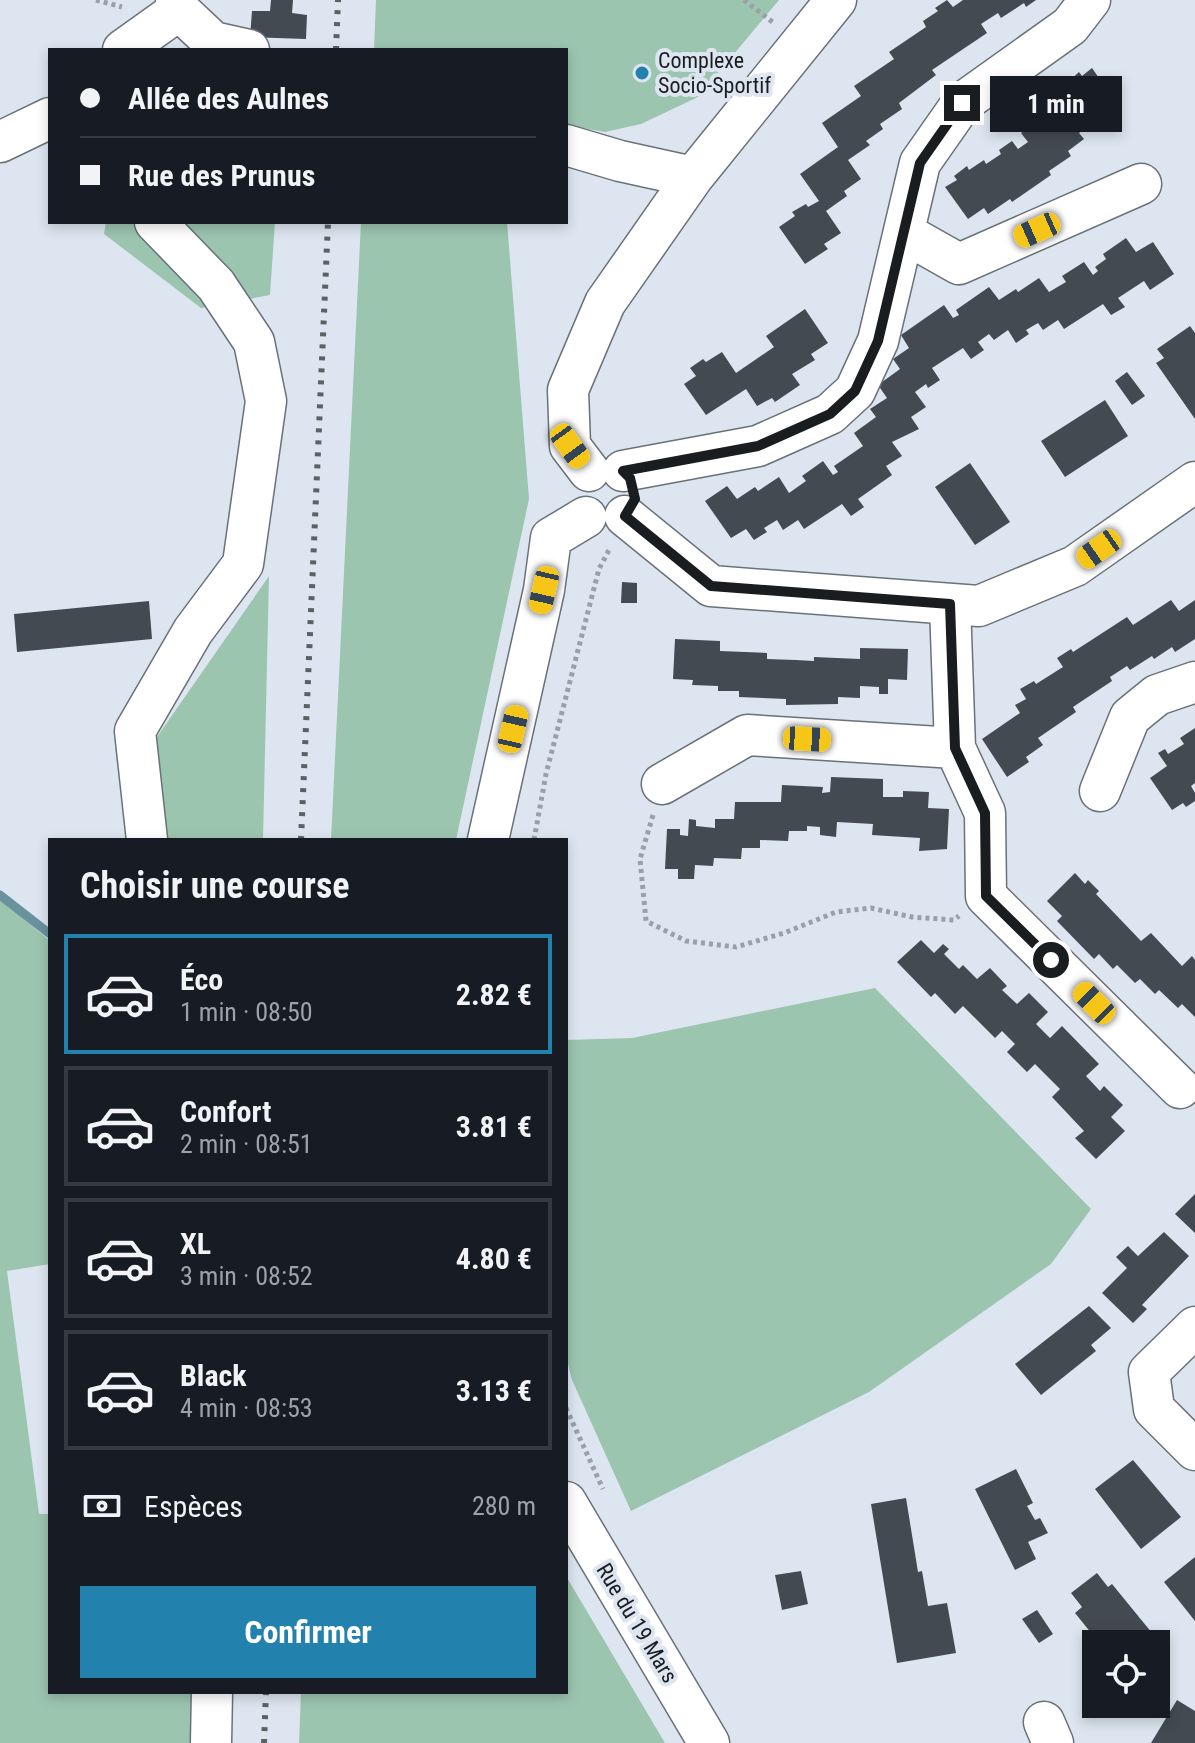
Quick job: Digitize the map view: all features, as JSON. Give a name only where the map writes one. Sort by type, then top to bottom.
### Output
[{"type":"street","points":[[836,0],[693,177],[605,303],[568,390],[570,446],[606,471],[630,478],[635,499],[625,516],[605,524],[586,517],[577,499],[577,487],[606,471],[758,446],[830,414],[855,391],[878,341],[920,163],[962,103],[1070,26],[1090,0]]},
{"type":"street","points":[[125,48],[177,5],[213,42],[240,48]]},
{"type":"street","points":[[0,142],[48,119]]},
{"type":"street","points":[[568,146],[693,177]]},
{"type":"street","points":[[904,233],[959,264],[1141,184]]},
{"type":"street","points":[[147,838],[135,731],[193,631],[243,564],[266,401],[254,342],[216,285],[157,224]]},
{"type":"street","points":[[625,516],[711,586],[979,606],[1075,566],[1195,482]]},
{"type":"street","points":[[488,838],[544,590],[551,538],[586,517]]},
{"type":"street","points":[[950,604],[955,748],[985,813],[986,896],[1180,1088]]},
{"type":"street","points":[[1100,791],[1130,717],[1157,695],[1195,682]]},
{"type":"street","points":[[662,784],[747,735],[955,748]]},
{"type":"street","points":[[1195,1327],[1149,1372],[1154,1409],[1195,1450]]},
{"type":"street","name":"Rue du 19 Mars","points":[[568,1505],[709,1743]]},
{"type":"street","points":[[211,1743],[212,1694]]},
{"type":"path","points":[[534,838],[546,774],[599,569],[625,516]]},
{"type":"path","points":[[662,784],[640,859],[646,921],[686,941],[736,947],[784,933],[836,912],[871,908],[912,917],[954,920],[986,896]]},
{"type":"green space","name":"Complexe Socio-Sportif","points":[[376,0],[779,0],[698,97],[641,124],[605,132],[568,125],[568,48],[374,48]]},
{"type":"green space","points":[[106,224],[275,224],[270,295],[201,308],[104,234]]},
{"type":"green space","points":[[361,224],[507,224],[529,499],[456,838],[331,838]]},
{"type":"green space","points":[[269,576],[263,838],[162,838],[150,747]]},
{"type":"green space","points":[[0,899],[48,939],[48,1264],[7,1271],[39,1514],[48,1514],[48,1694],[203,1694],[201,1743],[0,1743]]},
{"type":"green space","points":[[875,988],[1091,1209],[1051,1264],[869,1392],[631,1511],[572,1380],[568,1364],[568,1040],[632,1038]]},
{"type":"green space","points":[[568,1579],[665,1743],[299,1743],[301,1694],[568,1694]]},
{"type":"building","points":[[271,0],[293,0],[292,13],[307,15],[306,39],[250,37],[252,11],[270,11]]},
{"type":"building","points":[[947,0],[953,7],[963,0],[1036,0],[1026,7],[1024,3],[1001,18],[998,13],[981,24],[987,33],[932,70],[936,75],[899,103],[902,109],[880,124],[883,129],[866,141],[870,145],[848,160],[861,179],[844,191],[847,196],[826,211],[841,233],[824,244],[828,249],[805,264],[779,227],[795,216],[792,212],[819,201],[800,174],[838,147],[822,123],[861,96],[854,86],[894,59],[889,52],[926,27],[923,21]]},
{"type":"building","points":[[1092,68],[1115,101],[1098,112],[1101,117],[1079,133],[1084,139],[1068,151],[1071,156],[1049,171],[1051,175],[1012,202],[1010,199],[988,214],[984,208],[968,219],[945,187],[957,180],[954,176],[967,166],[969,170],[984,160],[986,164],[1001,154],[999,150],[1012,141],[1018,149],[1028,142],[1021,133],[1061,106],[1053,96],[1079,72],[1082,76]]},
{"type":"building","points":[[1126,238],[1136,252],[1153,242],[1174,274],[1150,290],[1144,281],[1118,298],[1125,307],[1111,315],[1103,304],[1064,329],[1058,320],[1043,330],[1038,323],[1026,330],[1029,334],[1016,343],[1008,330],[994,340],[989,334],[978,342],[984,350],[971,359],[963,348],[932,368],[940,380],[928,388],[926,384],[915,392],[926,407],[911,417],[919,429],[892,442],[902,456],[886,466],[892,475],[858,499],[864,507],[851,516],[842,504],[804,529],[798,520],[783,530],[777,520],[764,528],[767,532],[754,540],[746,529],[731,538],[705,501],[727,486],[737,499],[755,487],[758,491],[779,477],[789,493],[806,481],[802,476],[823,461],[833,475],[838,472],[834,466],[863,446],[854,433],[876,417],[870,409],[887,398],[878,385],[900,369],[893,359],[909,348],[901,335],[944,305],[953,318],[959,315],[956,310],[989,287],[999,300],[1039,278],[1049,292],[1066,282],[1062,276],[1084,262],[1093,275],[1098,271],[1095,267],[1106,259],[1103,254]]},
{"type":"building","points":[[805,309],[828,343],[811,354],[815,360],[792,374],[800,385],[775,402],[772,398],[757,406],[746,389],[706,415],[684,384],[696,376],[690,368],[722,352],[736,373],[774,347],[766,336]]},
{"type":"building","points":[[1190,326],[1195,333],[1195,419],[1156,363],[1164,358],[1157,349]]},
{"type":"building","points":[[1127,372],[1145,396],[1132,405],[1115,381]]},
{"type":"building","points":[[1105,400],[1128,436],[1065,477],[1041,441]]},
{"type":"building","points":[[970,463],[1010,522],[975,545],[935,487]]},
{"type":"building","points":[[622,582],[637,583],[637,603],[621,603]]},
{"type":"building","points":[[1171,600],[1179,611],[1195,600],[1195,639],[1175,652],[1172,647],[1154,659],[1152,656],[1130,670],[1127,666],[1110,677],[1112,681],[1073,707],[1076,712],[1038,738],[1043,745],[1026,757],[1029,762],[1007,777],[982,739],[1020,713],[1015,705],[1026,699],[1020,689],[1034,681],[1036,684],[1063,667],[1057,658],[1071,649],[1073,652],[1127,617],[1133,625]]},
{"type":"building","points":[[149,601],[152,639],[17,652],[14,614]]},
{"type":"building","points":[[675,639],[720,641],[720,651],[767,653],[767,659],[860,659],[860,648],[908,649],[907,680],[888,679],[888,694],[879,694],[879,687],[860,686],[860,698],[838,697],[838,704],[786,705],[786,699],[739,697],[739,691],[718,691],[718,686],[692,685],[693,680],[673,679]]},
{"type":"building","points":[[1195,728],[1195,783],[1191,786],[1195,801],[1186,807],[1183,803],[1172,810],[1150,778],[1167,766],[1158,753],[1165,749],[1168,754],[1184,744],[1180,738]]},
{"type":"building","points":[[831,777],[883,779],[883,797],[903,797],[903,791],[929,792],[928,808],[949,809],[947,849],[919,851],[920,838],[872,835],[873,824],[837,822],[836,837],[820,835],[820,827],[807,826],[807,831],[789,831],[788,841],[760,840],[760,848],[742,848],[741,859],[714,858],[713,866],[695,865],[694,879],[678,879],[678,869],[665,869],[667,829],[680,829],[680,835],[688,836],[689,819],[696,820],[696,826],[715,828],[715,819],[734,819],[735,802],[781,802],[782,785],[823,787],[822,793],[830,792]]},
{"type":"building","points":[[1075,873],[1085,884],[1088,880],[1099,891],[1096,894],[1141,941],[1151,933],[1182,966],[1192,956],[1195,960],[1195,1017],[1182,1004],[1178,1008],[1159,990],[1155,994],[1140,979],[1135,983],[1117,965],[1113,969],[1099,954],[1094,959],[1057,921],[1062,916],[1047,901]]},
{"type":"building","points":[[921,940],[934,953],[943,944],[949,949],[944,954],[959,969],[963,965],[977,979],[990,968],[1007,986],[1002,990],[1017,1004],[1029,993],[1048,1012],[1036,1024],[1050,1038],[1062,1026],[1099,1064],[1086,1076],[1100,1091],[1104,1086],[1123,1105],[1111,1117],[1125,1131],[1096,1159],[1075,1138],[1084,1131],[1052,1097],[1060,1089],[1035,1064],[1027,1072],[1007,1052],[1015,1044],[1002,1031],[995,1038],[963,1006],[955,1014],[935,993],[931,997],[897,962]]},
{"type":"building","points":[[1195,1194],[1195,1233],[1175,1214]]},
{"type":"building","points":[[1164,1232],[1189,1256],[1142,1305],[1147,1309],[1133,1323],[1102,1293],[1127,1268],[1116,1257],[1128,1246],[1138,1256]]},
{"type":"building","points":[[1089,1306],[1111,1328],[1091,1345],[1096,1351],[1041,1395],[1015,1364]]},
{"type":"building","points":[[1133,1460],[1181,1517],[1141,1549],[1095,1489]]},
{"type":"building","points":[[1016,1469],[1033,1503],[1027,1506],[1035,1520],[1040,1518],[1048,1533],[1028,1542],[1036,1559],[1015,1570],[975,1489]]},
{"type":"building","points":[[906,1498],[918,1572],[922,1571],[928,1606],[947,1603],[956,1653],[897,1663],[871,1504]]},
{"type":"building","points":[[1195,1557],[1195,1621],[1164,1582]]},
{"type":"building","points":[[801,1571],[808,1604],[782,1610],[775,1575]]},
{"type":"building","points":[[1097,1573],[1108,1587],[1112,1584],[1150,1630],[1089,1630],[1075,1613],[1082,1607],[1071,1593]]},
{"type":"building","points":[[1037,1610],[1053,1634],[1039,1643],[1022,1619]]},
{"type":"building","points":[[1177,1700],[1195,1711],[1195,1743],[1151,1743],[1166,1718],[1170,1718]]},
{"type":"waterway","points":[[0,895],[48,932]]},
{"type":"railway","points":[[336,48],[338,0]]},
{"type":"railway","points":[[301,838],[328,224]]},
{"type":"railway","points":[[264,1743],[266,1694]]},
{"type":"place","name":"Complexe Socio-Sportif","points":[[642,73]]},
{"type":"route","points":[[962,103],[920,163],[878,341],[855,391],[830,414],[758,446],[623,471],[630,478],[635,499],[625,516],[711,586],[950,604],[955,748],[985,813],[986,896],[1051,960]]}]
